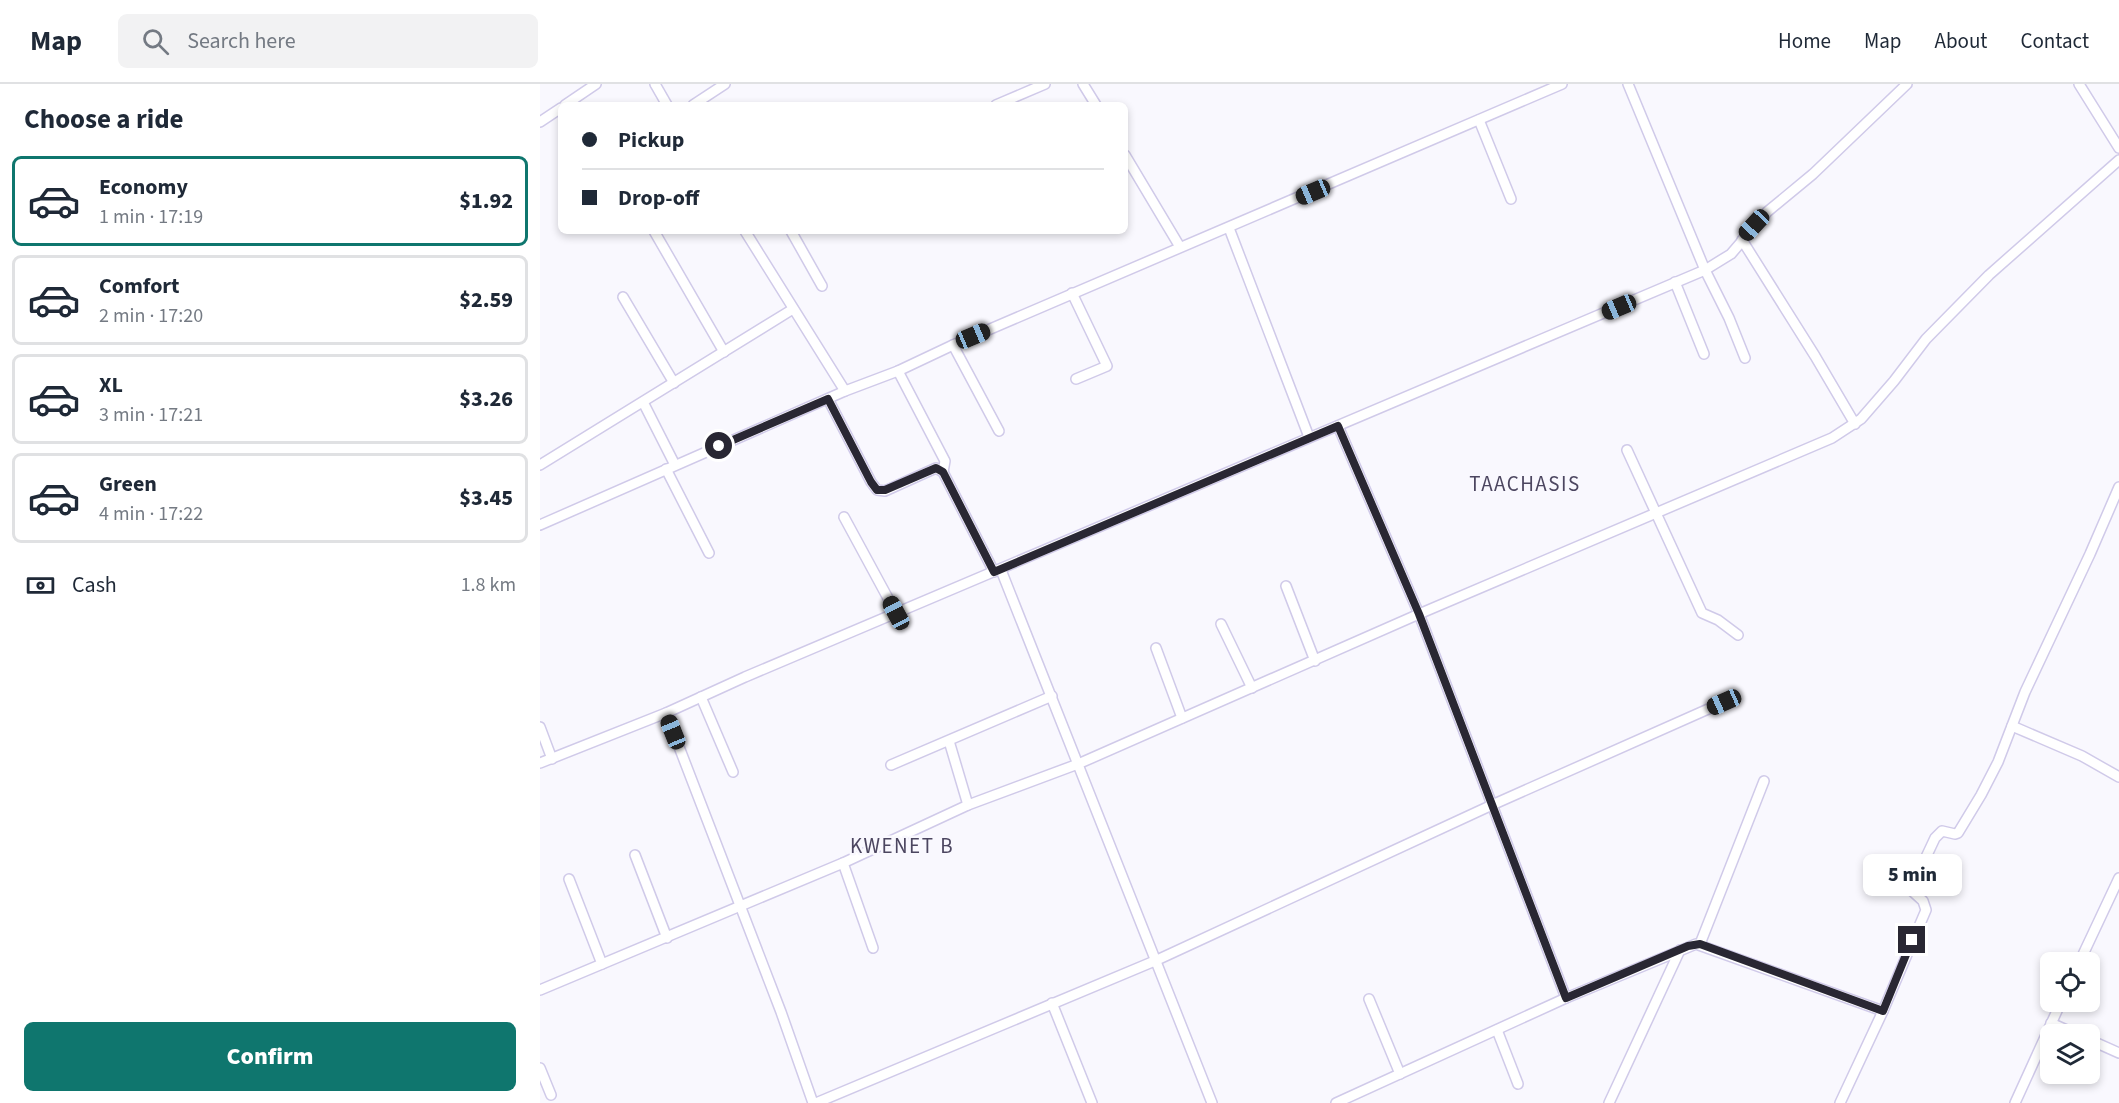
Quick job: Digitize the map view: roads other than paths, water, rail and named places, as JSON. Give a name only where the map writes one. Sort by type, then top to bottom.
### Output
[{"type":"street","points":[[569,102],[596,84]]},
{"type":"street","points":[[654,84],[665,102]]},
{"type":"street","points":[[697,102],[724,84]]},
{"type":"street","points":[[1003,102],[1045,84]]},
{"type":"street","points":[[1083,84],[1094,102]]},
{"type":"street","points":[[540,525],[845,391],[898,371],[1072,293],[1229,228],[1562,84]]},
{"type":"street","points":[[1628,84],[1744,358]]},
{"type":"street","points":[[540,764],[666,713],[1705,270],[1724,259],[1767,212],[1813,174],[1907,84]]},
{"type":"street","points":[[2079,84],[2119,148]]},
{"type":"street","points":[[540,123],[558,110]]},
{"type":"street","points":[[1479,120],[1511,199]]},
{"type":"street","points":[[1128,160],[1180,247]]},
{"type":"street","points":[[540,990],[843,863],[968,805],[1078,764],[1419,614],[1818,445],[1855,424],[1894,381],[1926,339],[1989,275],[2119,160]]},
{"type":"street","points":[[1229,228],[1309,437]]},
{"type":"street","points":[[656,234],[724,352]]},
{"type":"street","points":[[747,234],[845,391]]},
{"type":"street","points":[[793,234],[822,286]]},
{"type":"street","points":[[1742,240],[1855,424]]},
{"type":"street","points":[[1675,282],[1704,354]]},
{"type":"street","points":[[1072,293],[1107,366],[1076,380]]},
{"type":"street","points":[[623,297],[675,382]]},
{"type":"street","points":[[540,465],[794,309]]},
{"type":"street","points":[[953,345],[999,431]]},
{"type":"street","points":[[898,371],[945,461],[943,472]]},
{"type":"street","points":[[828,399],[877,490],[885,490],[936,468],[943,472],[997,571],[1052,696],[1212,1103]]},
{"type":"street","points":[[644,402],[709,553]]},
{"type":"street","points":[[1338,426],[1419,614],[1566,998]]},
{"type":"street","points":[[1627,450],[1654,513],[1702,613],[1738,635]]},
{"type":"street","points":[[1840,1103],[1883,1011],[1926,910],[1923,901],[1912,891],[1912,887],[1939,833],[1947,831],[1955,834],[1961,829],[1998,762],[2025,692],[2119,487]]},
{"type":"street","points":[[844,518],[896,613]]},
{"type":"street","points":[[1286,586],[1315,661]]},
{"type":"street","points":[[1221,624],[1252,688]]},
{"type":"street","points":[[1156,648],[1182,718]]},
{"type":"street","points":[[891,765],[1052,696]]},
{"type":"street","points":[[701,697],[733,772]]},
{"type":"street","points":[[666,713],[814,1103],[1157,960],[1491,805],[1724,702]]},
{"type":"street","points":[[2012,726],[2082,756],[2119,777]]},
{"type":"street","points":[[540,727],[552,759]]},
{"type":"street","points":[[949,741],[968,805]]},
{"type":"street","points":[[1700,944],[1764,781]]},
{"type":"street","points":[[635,855],[667,938]]},
{"type":"street","points":[[843,863],[873,948]]},
{"type":"street","points":[[2084,952],[2119,878]]},
{"type":"street","points":[[568,879],[602,964]]},
{"type":"street","points":[[1336,1103],[1566,998],[1692,945],[1700,944],[1883,1011]]},
{"type":"street","points":[[1609,1103],[1680,950]]},
{"type":"street","points":[[1369,999],[1400,1074]]},
{"type":"street","points":[[1052,1003],[1092,1103]]},
{"type":"street","points":[[2015,1103],[2056,1012]]},
{"type":"street","points":[[1497,1030],[1518,1084]]},
{"type":"street","points":[[2100,1044],[2119,1053]]},
{"type":"street","points":[[540,1068],[551,1095]]},
{"type":"district","name":"TAACHASIS","points":[[1525,484]]},
{"type":"district","name":"KWENET B","points":[[902,846]]}]
